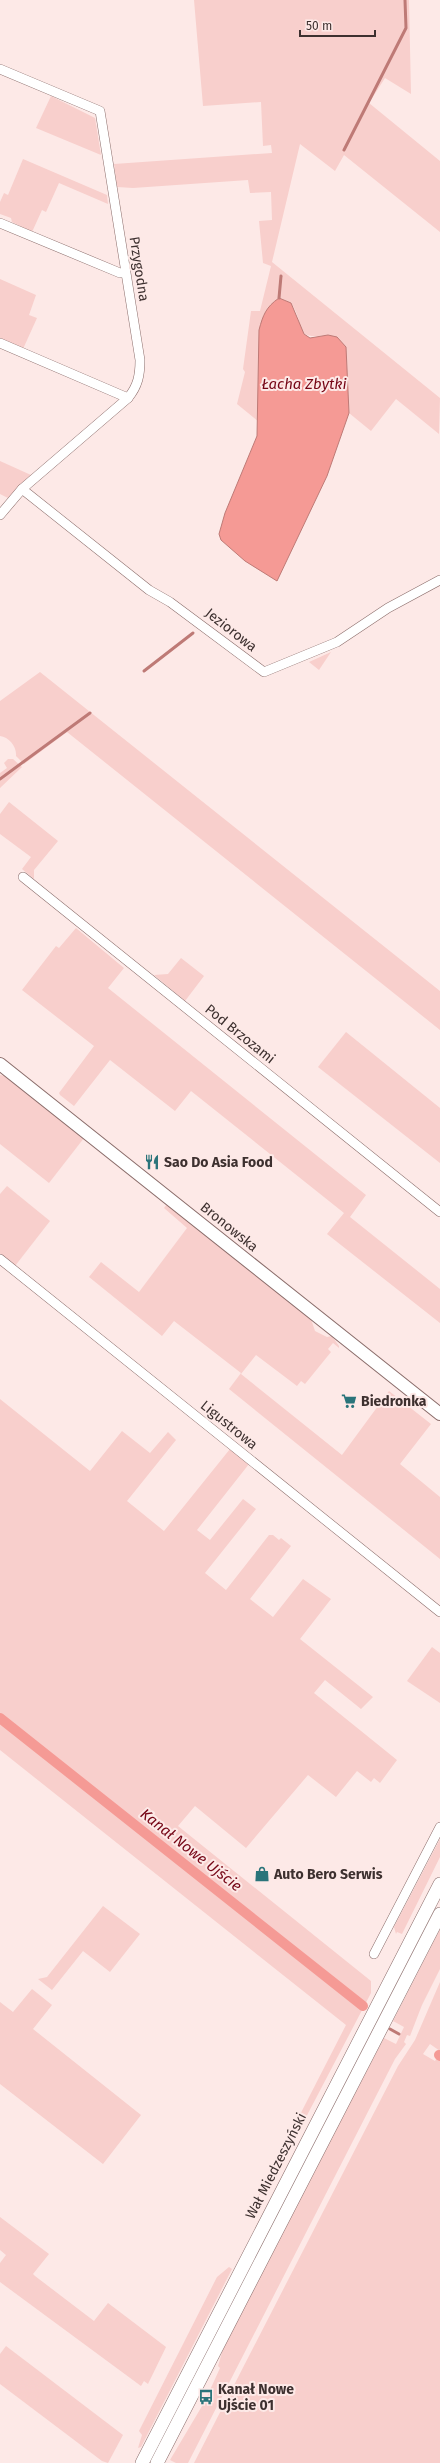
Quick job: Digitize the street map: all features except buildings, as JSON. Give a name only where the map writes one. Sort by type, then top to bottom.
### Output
[{"type":"main road","name":"Wał Miedzeszyński","points":[[142,2463],[440,1884]]},
{"type":"main road","name":"Wał Miedzeszyński","points":[[157,2463],[440,1914]]},
{"type":"street","name":"Przygodna","points":[[0,69],[100,111],[140,360],[137,384],[128,398],[22,489],[0,515]]},
{"type":"street","points":[[0,223],[120,273],[125,273]]},
{"type":"street","points":[[0,343],[128,398]]},
{"type":"street","name":"Jeziorowa","points":[[22,489],[149,590],[170,602],[264,672],[336,642],[388,608],[440,580]]},
{"type":"street","name":"Pod Brzozami","points":[[23,877],[440,1212]]},
{"type":"street","name":"Bronowska","points":[[0,1064],[440,1414]]},
{"type":"street","name":"Ligustrowa","points":[[0,1259],[440,1612]]},
{"type":"street","points":[[374,1954],[440,1827]]},
{"type":"shaded area","points":[[194,0],[409,0],[411,94],[385,78],[369,103],[440,161],[440,232],[344,155],[335,171],[300,144],[272,262],[440,398],[439,434],[396,399],[371,431],[349,413],[346,347],[328,335],[316,336],[304,333],[296,311],[291,303],[279,298],[259,330],[259,422],[237,404],[245,372],[243,369],[251,311],[260,311],[271,266],[263,263],[259,221],[272,220],[271,192],[250,193],[248,180],[133,188],[117,187],[114,164],[272,153],[271,145],[263,146],[261,102],[203,106]]},
{"type":"shaded area","points":[[51,96],[95,118],[101,155],[36,128]]},
{"type":"shaded area","points":[[23,159],[107,195],[108,204],[59,183],[46,212],[42,210],[32,232],[12,222],[11,218],[0,214],[0,202],[4,193],[8,195]]},
{"type":"shaded area","points":[[0,279],[36,295],[29,315],[37,318],[23,349],[0,339]]},
{"type":"shaded area","points":[[0,461],[31,475],[8,498],[0,494]]},
{"type":"shaded area","points":[[331,652],[319,670],[309,662]]},
{"type":"shaded area","points":[[40,672],[440,991],[440,1030],[67,732],[24,764],[16,756],[12,743],[6,738],[0,736],[0,701]]},
{"type":"shaded area","points":[[8,759],[13,759],[22,767],[0,788],[0,773],[7,768],[4,763]]},
{"type":"shaded area","points":[[9,802],[58,841],[34,870],[34,879],[22,869],[31,857],[0,834],[0,814]]},
{"type":"shaded area","points":[[76,928],[124,968],[108,988],[366,1195],[350,1217],[440,1289],[440,1323],[327,1234],[344,1213],[191,1091],[175,1111],[110,1060],[74,1106],[60,1095],[59,1093],[94,1046],[22,990],[56,946],[59,948]]},
{"type":"shaded area","points":[[181,958],[204,976],[185,1001],[154,975],[168,974]]},
{"type":"shaded area","points":[[346,1032],[440,1108],[440,1163],[318,1067]]},
{"type":"shaded area","points":[[0,1075],[6,1076],[84,1138],[49,1183],[0,1144]]},
{"type":"shaded area","points":[[7,1186],[50,1221],[15,1266],[0,1254],[0,1194]]},
{"type":"shaded area","points":[[167,1204],[311,1319],[315,1331],[327,1337],[332,1336],[339,1346],[339,1348],[333,1343],[328,1349],[331,1352],[305,1384],[301,1381],[297,1386],[256,1355],[241,1374],[342,1455],[389,1391],[431,1424],[400,1464],[440,1497],[440,1559],[229,1389],[241,1373],[174,1321],[162,1336],[89,1277],[101,1262],[139,1292],[187,1228],[164,1208]]},
{"type":"shaded area","points":[[0,1399],[90,1471],[122,1431],[150,1453],[168,1432],[176,1440],[127,1501],[164,1531],[230,1449],[249,1464],[197,1530],[210,1540],[243,1499],[256,1509],[205,1573],[226,1590],[269,1535],[273,1535],[279,1540],[281,1538],[291,1546],[250,1599],[273,1617],[303,1579],[331,1599],[300,1639],[373,1697],[361,1709],[325,1680],[314,1693],[397,1760],[380,1783],[374,1778],[371,1782],[357,1771],[336,1797],[308,1775],[246,1848],[195,1806],[178,1826],[371,1981],[371,1993],[303,2123],[251,2210],[346,2025],[0,1750]]},
{"type":"shaded area","points":[[432,1647],[440,1653],[440,1703],[407,1681]]},
{"type":"shaded area","points":[[440,1839],[440,1857],[402,1934],[397,1932],[396,1934],[394,1927]]},
{"type":"shaded area","points":[[103,1906],[140,1934],[110,1972],[83,1951],[52,1990],[38,1979],[47,1977]]},
{"type":"shaded area","points":[[440,1929],[440,1969],[422,2005],[410,2036],[407,2035],[404,2042],[406,2044],[395,2059],[188,2463],[176,2463],[170,2460],[205,2401],[220,2368],[218,2366],[225,2342],[384,2038],[396,2044],[404,2027],[393,2021]]},
{"type":"shaded area","points":[[440,1982],[440,2051],[430,2044],[423,2054],[435,2061],[440,2052],[440,2463],[194,2463],[398,2066],[415,2040]]},
{"type":"shaded area","points":[[32,1989],[52,2005],[33,2029],[141,2115],[103,2164],[0,2084],[0,2002],[13,2012]]},
{"type":"shaded area","points":[[0,2217],[49,2254],[33,2274],[35,2276],[94,2321],[108,2303],[166,2347],[148,2384],[144,2381],[141,2386],[0,2282],[0,2263],[6,2255],[0,2250]]},
{"type":"shaded area","points":[[229,2267],[232,2269],[141,2447],[138,2448],[142,2435],[139,2431],[217,2277]]},
{"type":"shaded area","points":[[6,2346],[123,2435],[108,2463],[102,2461],[0,2384],[0,2354]]},
{"type":"water","name":"Łacha Zbytki","points":[[279,298],[291,303],[304,334],[310,338],[328,335],[337,337],[346,347],[349,413],[327,476],[277,581],[245,561],[221,540],[219,534],[225,513],[257,436],[259,330],[266,312]]},
{"type":"waterway","points":[[344,150],[406,28],[405,0]]},
{"type":"waterway","points":[[279,298],[281,276]]},
{"type":"waterway","points":[[144,671],[193,633]]},
{"type":"waterway","points":[[0,779],[90,713]]},
{"type":"waterway","name":"Kanał Nowe Ujście","points":[[0,1718],[363,2006]]},
{"type":"waterway","name":"Kanał Nowe Ujście","points":[[390,2029],[399,2034]]},
{"type":"place","name":"Sao Do Asia Food","points":[[152,1162]]},
{"type":"place","name":"Biedronka","points":[[349,1401]]},
{"type":"place","name":"Auto Bero Serwis","points":[[262,1874]]},
{"type":"place","name":"Kanał Nowe Ujście 01","points":[[206,2397]]}]
